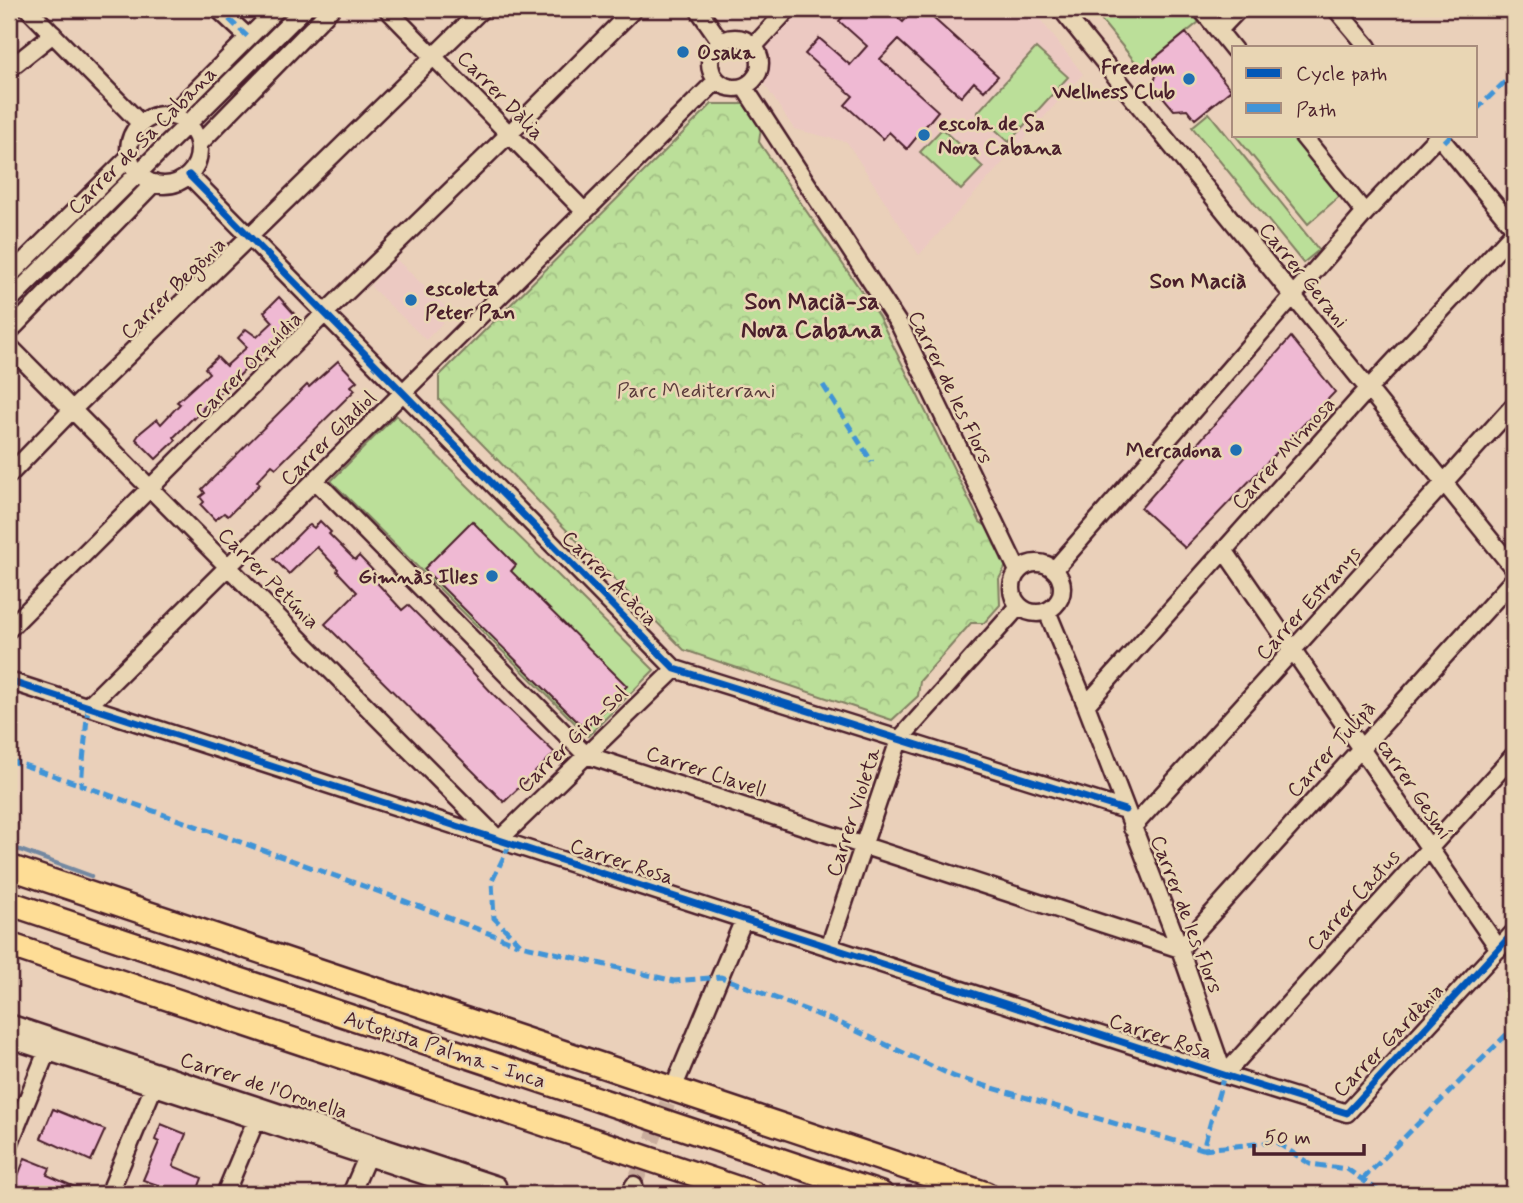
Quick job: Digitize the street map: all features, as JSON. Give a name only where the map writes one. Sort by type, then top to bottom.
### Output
[{"type":"highway","points":[[9,867],[986,1194]]},
{"type":"highway","points":[[9,892],[77,926]]},
{"type":"highway","name":"Autopista Palma - Inca","points":[[9,903],[881,1194]]},
{"type":"highway","name":"Autopista Palma - Inca","points":[[9,945],[754,1194]]},
{"type":"street","points":[[28,9],[140,123]]},
{"type":"street","points":[[218,9],[248,37]]},
{"type":"street","points":[[171,115],[277,9]]},
{"type":"street","name":"Carrer de Sa Cabana","points":[[9,301],[304,9]]},
{"type":"street","points":[[198,144],[331,9]]},
{"type":"street","name":"Carrer Dàlia","points":[[387,9],[585,212]]},
{"type":"street","name":"Carrer Begònia","points":[[9,475],[482,9]]},
{"type":"street","name":"Carrer Orquídia","points":[[9,629],[634,9]]},
{"type":"street","points":[[698,9],[721,42]]},
{"type":"street","points":[[754,46],[788,9]]},
{"type":"street","name":"Carrer Gerani","points":[[1062,9],[1514,569]]},
{"type":"street","points":[[1201,9],[1232,47]]},
{"type":"street","points":[[1219,30],[1239,9]]},
{"type":"street","points":[[1336,9],[1366,46]]},
{"type":"street","points":[[9,69],[53,34]]},
{"type":"street","points":[[738,38],[754,46],[760,58],[757,76],[744,87],[732,89],[716,81],[711,73],[710,55],[721,42],[738,38]]},
{"type":"street","name":"Carrer Gladiol","points":[[88,706],[716,81]]},
{"type":"street","name":"Carrer de les Flors","points":[[744,87],[900,326],[1018,570]]},
{"type":"street","points":[[159,114],[171,115],[188,124],[195,133],[199,155],[189,174],[172,184],[154,183],[139,174],[129,157],[130,139],[140,123],[159,114]]},
{"type":"street","points":[[1303,136],[1365,213]]},
{"type":"street","points":[[1054,570],[1365,213],[1438,136]]},
{"type":"street","points":[[1440,136],[1514,230]]},
{"type":"street","points":[[9,276],[129,157]]},
{"type":"street","name":"Carrer Acàcia","points":[[189,174],[675,669],[1125,810]]},
{"type":"street","points":[[9,332],[154,183]]},
{"type":"street","name":"Carrer Mimosa","points":[[1086,705],[1514,230]]},
{"type":"street","name":"Carrer Petúnia","points":[[9,346],[499,840]]},
{"type":"street","name":"Carrer Estranys","points":[[1132,828],[1514,405]]},
{"type":"street","name":"Carrer Clavell","points":[[316,480],[586,754],[1180,948]]},
{"type":"street","name":"carrer Gesmí","points":[[1224,550],[1499,949]]},
{"type":"street","points":[[1038,562],[1054,570],[1062,582],[1062,591],[1054,607],[1035,614],[1019,606],[1012,596],[1011,587],[1018,570],[1038,562]]},
{"type":"street","name":"Carrer Tulipà","points":[[1180,948],[1514,579]]},
{"type":"street","name":"Carrer Violeta","points":[[829,947],[899,740],[1019,606]]},
{"type":"street","name":"Carrer de les Flors","points":[[1047,611],[1180,948],[1224,1075]]},
{"type":"street","name":"Carrer Gira-Sol","points":[[499,840],[675,669]]},
{"type":"street","name":"Carrer Rosa","points":[[9,681],[1224,1075]]},
{"type":"street","name":"Carrer Cactus","points":[[1224,1075],[1514,755]]},
{"type":"street","points":[[678,1077],[744,919]]},
{"type":"street","name":"Carrer Gardènia","points":[[1224,1075],[1348,1113],[1514,932]]},
{"type":"street","name":"Carrer de l'Oronella","points":[[9,1023],[497,1185],[494,1194]]},
{"type":"street","name":"Carrer de l'Oronella","points":[[9,1039],[480,1194]]},
{"type":"street","points":[[9,1145],[47,1051]]},
{"type":"street","points":[[109,1194],[154,1086]]},
{"type":"street","points":[[225,1194],[256,1120]]},
{"type":"street","points":[[351,1194],[367,1157]]},
{"type":"shaded area","name":"escola de Sa Nova Cabana","points":[[797,9],[1032,9],[1083,74],[919,255],[847,142],[794,129],[765,85],[757,50]]},
{"type":"shaded area","name":"escoleta Peter Pan","points":[[396,259],[452,313],[426,340],[370,286]]},
{"type":"green space","points":[[1092,9],[1188,9],[1199,22],[1141,69]]},
{"type":"green space","points":[[1036,48],[1068,77],[1009,142],[977,113]]},
{"type":"green space","name":"Parc Mediterrani","points":[[712,104],[744,104],[761,128],[759,142],[879,317],[980,522],[993,530],[1007,564],[999,579],[1000,605],[984,623],[971,623],[920,681],[918,696],[892,720],[684,650],[439,400],[439,376]]},
{"type":"green space","points":[[1209,113],[1319,250],[1303,263],[1192,127]]},
{"type":"green space","points":[[942,129],[983,167],[961,190],[920,152]]},
{"type":"green space","points":[[1236,136],[1292,136],[1341,195],[1308,224]]},
{"type":"green space","name":"Gimnàs Illes","points":[[396,415],[654,670],[588,736],[331,481]]},
{"type":"building","points":[[850,9],[888,9],[903,22],[915,9],[923,9],[998,76],[984,91],[974,82],[961,97],[898,40],[880,59],[938,111],[907,149],[889,132],[883,139],[845,105],[853,96],[805,54],[819,38],[850,65],[867,46],[839,21]]},
{"type":"building","name":"Freedom Wellness Club","points":[[1186,33],[1231,90],[1195,119],[1187,109],[1174,110],[1153,85],[1157,73],[1149,63]]},
{"type":"building","points":[[279,297],[297,317],[174,437],[176,440],[156,459],[136,439],[140,433],[157,419],[161,424],[180,404],[177,402],[209,373],[205,368],[217,357],[226,366],[247,347],[238,338],[246,329],[257,337],[273,322],[264,312]]},
{"type":"building","name":"Mercadona","points":[[1291,337],[1335,392],[1185,548],[1141,508]]},
{"type":"building","points":[[338,361],[357,381],[351,386],[355,390],[276,468],[272,465],[257,481],[260,484],[228,516],[224,513],[215,520],[201,505],[204,502],[200,497],[205,493],[202,489],[307,385],[309,387]]},
{"type":"building","points":[[320,521],[355,560],[359,556],[382,580],[378,584],[402,610],[408,605],[493,694],[555,753],[504,802],[325,624],[357,592],[338,569],[317,547],[289,574],[274,559],[305,528],[310,525],[314,528]]},
{"type":"building","points":[[472,521],[516,565],[511,571],[627,686],[585,729],[424,569]]},
{"type":"building","points":[[53,1109],[105,1130],[91,1161],[41,1138]]},
{"type":"building","points":[[161,1124],[186,1134],[173,1166],[202,1178],[196,1194],[184,1194],[143,1180],[159,1142],[155,1140]]},
{"type":"building","points":[[25,1158],[50,1168],[47,1175],[91,1194],[11,1194]]},
{"type":"waterway","points":[[9,846],[91,876]]},
{"type":"tunnel","points":[[634,1185],[677,1080]]},
{"type":"marked path","points":[[218,9],[248,37]]},
{"type":"marked path","points":[[1478,108],[1514,73]]},
{"type":"marked path","points":[[1444,142],[1450,136]]},
{"type":"marked path","points":[[823,385],[872,462]]},
{"type":"marked path","points":[[88,706],[81,785],[517,944]]},
{"type":"marked path","points":[[9,760],[81,785]]},
{"type":"marked path","points":[[510,844],[492,881],[494,918],[521,945],[674,981],[721,977],[842,1024],[955,1077],[1203,1149],[1224,1075]]},
{"type":"marked path","points":[[1362,1180],[1514,1027]]},
{"type":"marked path","points":[[1203,1149],[1276,1142],[1310,1164],[1347,1169],[1383,1194]]},
{"type":"cycle path","points":[[189,175],[675,669],[1125,810]]},
{"type":"cycle path","points":[[9,681],[1347,1113],[1514,932]]},
{"type":"place","name":"Osaka","points":[[683,52]]},
{"type":"place","name":"Freedom Wellness Club","points":[[1189,79]]},
{"type":"place","name":"escola de Sa Nova Cabana","points":[[924,135]]},
{"type":"place","name":"escoleta Peter Pan","points":[[411,300]]},
{"type":"place","name":"Mercadona","points":[[1236,450]]},
{"type":"place","name":"Gimnàs Illes","points":[[492,576]]},
{"type":"district","name":"Son Macià","points":[[1198,280]]},
{"type":"district","name":"Son Macià-sa Nova Cabana","points":[[812,315]]}]
